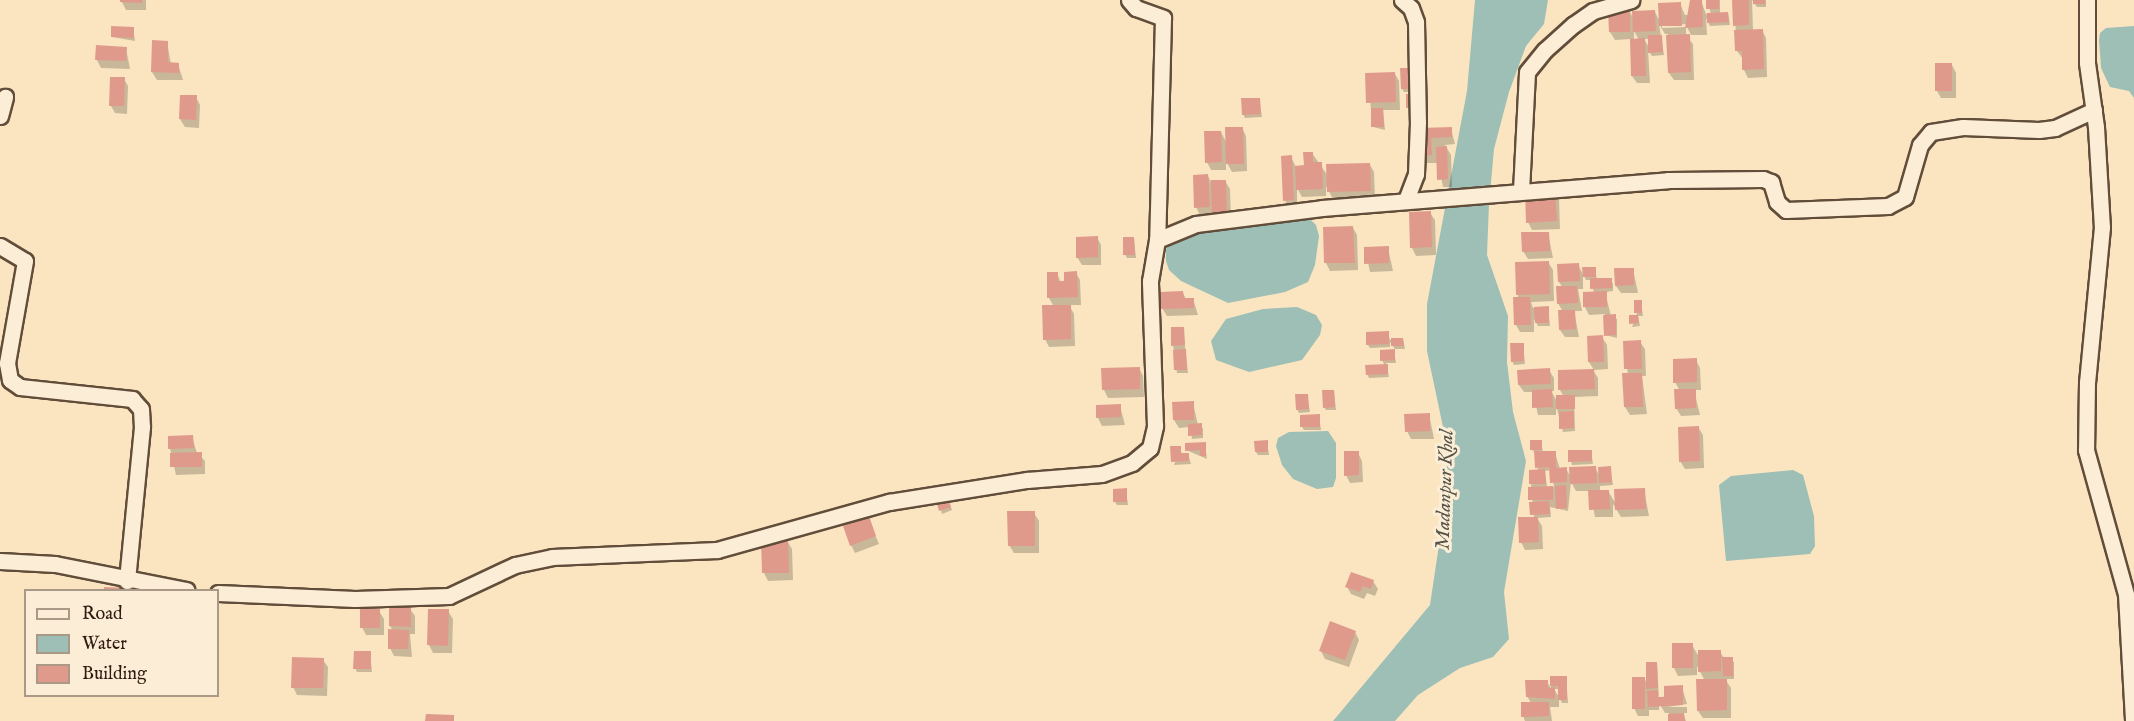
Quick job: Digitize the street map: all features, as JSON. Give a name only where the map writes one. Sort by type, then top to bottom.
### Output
[{"type":"street","points":[[219,593],[367,599],[449,596],[515,565],[534,561],[717,550],[889,502],[1027,480],[1102,474],[1132,463],[1150,448],[1155,426],[1150,281],[1157,240],[1163,18],[1136,8],[1130,0]]},
{"type":"street","points":[[1402,0],[1411,8],[1416,22],[1419,122],[1416,174],[1406,200]]},
{"type":"street","points":[[1521,191],[1527,72],[1545,50],[1593,11],[1631,0]]},
{"type":"street","points":[[2086,0],[2087,63],[2094,110],[2102,226],[2087,382],[2086,450],[2126,594],[2133,721]]},
{"type":"street","points":[[0,116],[5,97]]},
{"type":"street","points":[[1157,240],[1196,224],[1406,200],[1435,200],[1615,183],[1763,179],[1772,182],[1777,202],[1786,210],[1888,206],[1905,197],[1920,145],[1931,132],[1963,127],[2038,130],[2055,128],[2094,110]]},
{"type":"street","points":[[0,246],[25,261],[7,363],[10,380],[20,387],[132,399],[141,408],[142,427],[127,581]]},
{"type":"street","points":[[0,561],[54,564],[174,589]]},
{"type":"water","points":[[1475,0],[1548,0],[1544,24],[1526,46],[1509,92],[1494,149],[1489,204],[1487,255],[1508,316],[1507,362],[1513,412],[1526,461],[1504,592],[1509,639],[1493,657],[1460,668],[1418,695],[1395,721],[1333,721],[1430,605],[1446,498],[1447,446],[1427,351],[1427,304],[1467,91]]},
{"type":"water","points":[[2134,26],[2134,98],[2129,91],[2110,87],[2101,68],[2099,40],[2100,33],[2106,28]]},
{"type":"water","points":[[1308,217],[1316,225],[1319,236],[1315,265],[1308,282],[1285,292],[1228,303],[1181,281],[1169,270],[1166,249],[1183,232]]},
{"type":"water","points":[[1297,307],[1316,315],[1322,325],[1320,335],[1302,360],[1249,372],[1216,360],[1211,341],[1226,319],[1263,309]]},
{"type":"water","points":[[1328,431],[1336,443],[1336,478],[1333,487],[1317,489],[1293,479],[1282,465],[1276,446],[1278,438],[1289,432]]},
{"type":"water","points":[[1793,470],[1803,475],[1814,516],[1815,546],[1810,554],[1726,561],[1719,485],[1731,476]]},
{"type":"building","points":[[120,0],[142,0],[142,3],[120,2]]},
{"type":"building","points":[[1690,0],[1702,0],[1703,27],[1685,28]]},
{"type":"building","points":[[1706,0],[1719,0],[1719,9],[1706,9]]},
{"type":"building","points":[[1732,0],[1749,0],[1749,25],[1733,26]]},
{"type":"building","points":[[1753,0],[1765,0],[1765,4],[1753,4]]},
{"type":"building","points":[[1681,2],[1682,26],[1659,26],[1658,3]]},
{"type":"building","points":[[1608,10],[1630,10],[1630,32],[1609,32]]},
{"type":"building","points":[[1655,10],[1656,31],[1633,32],[1632,11]]},
{"type":"building","points":[[1728,12],[1729,22],[1707,23],[1707,13]]},
{"type":"building","points":[[111,26],[134,27],[134,38],[111,37]]},
{"type":"building","points":[[1763,29],[1764,69],[1742,70],[1742,51],[1735,51],[1734,30]]},
{"type":"building","points":[[1690,34],[1691,72],[1668,73],[1666,35]]},
{"type":"building","points":[[1648,35],[1662,35],[1663,52],[1648,53]]},
{"type":"building","points":[[1645,38],[1646,76],[1631,76],[1630,39]]},
{"type":"building","points":[[152,40],[168,41],[168,62],[179,63],[179,73],[151,72]]},
{"type":"building","points":[[96,45],[127,47],[126,61],[95,60]]},
{"type":"building","points":[[1935,63],[1952,63],[1952,91],[1935,91]]},
{"type":"building","points":[[1400,68],[1412,68],[1413,89],[1401,89]]},
{"type":"building","points":[[1395,72],[1396,102],[1366,103],[1365,73]]},
{"type":"building","points":[[110,77],[125,77],[124,106],[109,106]]},
{"type":"building","points":[[1406,94],[1415,94],[1416,107],[1406,108]]},
{"type":"building","points":[[180,95],[197,95],[196,120],[179,119]]},
{"type":"building","points":[[1241,98],[1260,98],[1261,114],[1242,115]]},
{"type":"building","points":[[1371,108],[1383,108],[1384,127],[1371,127]]},
{"type":"building","points":[[1225,127],[1243,127],[1244,164],[1226,164]]},
{"type":"building","points":[[1452,127],[1452,137],[1431,138],[1432,155],[1421,156],[1420,128]]},
{"type":"building","points":[[1204,131],[1221,131],[1222,162],[1205,163]]},
{"type":"building","points":[[1447,146],[1448,179],[1437,180],[1436,147]]},
{"type":"building","points":[[1303,152],[1313,152],[1313,162],[1322,162],[1323,189],[1296,190],[1295,166],[1304,165]]},
{"type":"building","points":[[1292,155],[1294,200],[1283,201],[1281,156]]},
{"type":"building","points":[[1370,163],[1371,191],[1327,192],[1326,164]]},
{"type":"building","points":[[1208,174],[1210,207],[1194,208],[1193,175]]},
{"type":"building","points":[[1211,180],[1226,180],[1227,214],[1212,214]]},
{"type":"building","points":[[1555,190],[1557,221],[1526,223],[1525,191]]},
{"type":"building","points":[[1431,211],[1432,247],[1410,248],[1409,212]]},
{"type":"building","points":[[1353,226],[1355,263],[1324,263],[1323,227]]},
{"type":"building","points":[[1521,232],[1549,232],[1550,251],[1522,252]]},
{"type":"building","points":[[1098,236],[1098,257],[1076,258],[1076,237]]},
{"type":"building","points":[[1123,237],[1134,237],[1135,255],[1123,255]]},
{"type":"building","points":[[1389,246],[1389,263],[1364,264],[1364,247]]},
{"type":"building","points":[[1549,261],[1550,294],[1516,295],[1515,262]]},
{"type":"building","points":[[1579,263],[1580,281],[1558,282],[1557,264]]},
{"type":"building","points":[[1582,267],[1596,267],[1596,277],[1583,277]]},
{"type":"building","points":[[1614,268],[1634,268],[1634,285],[1615,286]]},
{"type":"building","points":[[1077,271],[1078,297],[1047,298],[1047,272],[1058,272],[1058,281],[1064,281],[1064,272]]},
{"type":"building","points":[[1590,278],[1612,278],[1612,288],[1590,289]]},
{"type":"building","points":[[1556,286],[1577,286],[1578,303],[1557,304]]},
{"type":"building","points":[[1183,291],[1184,298],[1194,298],[1194,308],[1161,309],[1160,292]]},
{"type":"building","points":[[1607,291],[1607,307],[1583,307],[1583,292]]},
{"type":"building","points":[[1513,297],[1530,297],[1531,325],[1514,325]]},
{"type":"building","points":[[1634,300],[1642,300],[1642,313],[1634,313]]},
{"type":"building","points":[[1042,305],[1071,305],[1071,339],[1043,340]]},
{"type":"building","points":[[1549,306],[1549,323],[1535,323],[1534,307]]},
{"type":"building","points":[[1558,310],[1575,310],[1576,329],[1559,330]]},
{"type":"building","points":[[1616,314],[1616,335],[1604,336],[1603,315]]},
{"type":"building","points":[[1629,315],[1638,315],[1639,323],[1629,324]]},
{"type":"building","points":[[1171,327],[1184,327],[1185,345],[1171,346]]},
{"type":"building","points":[[1389,331],[1389,344],[1366,345],[1366,332]]},
{"type":"building","points":[[1603,335],[1604,362],[1588,362],[1587,336]]},
{"type":"building","points":[[1391,338],[1403,338],[1404,346],[1391,346]]},
{"type":"building","points":[[1641,340],[1642,369],[1624,369],[1623,341]]},
{"type":"building","points":[[1510,343],[1524,343],[1524,361],[1511,362]]},
{"type":"building","points":[[1186,349],[1187,370],[1174,370],[1173,350]]},
{"type":"building","points":[[1395,349],[1395,360],[1380,361],[1380,350]]},
{"type":"building","points":[[1697,358],[1697,382],[1673,383],[1673,359]]},
{"type":"building","points":[[1388,364],[1388,374],[1366,375],[1365,365]]},
{"type":"building","points":[[1140,367],[1140,389],[1102,390],[1101,368]]},
{"type":"building","points":[[1550,368],[1551,384],[1518,385],[1517,370]]},
{"type":"building","points":[[1594,369],[1595,389],[1558,390],[1558,370]]},
{"type":"building","points":[[1622,373],[1642,373],[1643,407],[1624,407]]},
{"type":"building","points":[[1552,389],[1553,407],[1532,408],[1532,390]]},
{"type":"building","points":[[1674,389],[1696,389],[1696,408],[1675,409]]},
{"type":"building","points":[[1322,390],[1334,390],[1335,407],[1323,408]]},
{"type":"building","points":[[1295,394],[1308,394],[1309,409],[1296,410]]},
{"type":"building","points":[[1556,395],[1575,395],[1575,409],[1556,409]]},
{"type":"building","points":[[1194,401],[1194,420],[1173,420],[1172,402]]},
{"type":"building","points":[[1121,404],[1121,417],[1096,418],[1096,405]]},
{"type":"building","points":[[1574,411],[1574,428],[1559,429],[1559,412]]},
{"type":"building","points":[[1430,413],[1430,431],[1405,432],[1404,414]]},
{"type":"building","points":[[1320,414],[1320,427],[1300,427],[1300,415]]},
{"type":"building","points":[[1202,423],[1202,435],[1188,436],[1188,424]]},
{"type":"building","points":[[1699,426],[1700,461],[1679,462],[1678,427]]},
{"type":"building","points":[[193,435],[194,448],[168,449],[168,436]]},
{"type":"building","points":[[1268,440],[1268,452],[1255,452],[1254,441]]},
{"type":"building","points":[[1530,440],[1542,440],[1542,450],[1530,450]]},
{"type":"building","points":[[1206,442],[1206,456],[1200,456],[1200,450],[1185,451],[1185,443]]},
{"type":"building","points":[[1170,446],[1181,446],[1181,453],[1189,453],[1189,461],[1171,462]]},
{"type":"building","points":[[1568,450],[1592,450],[1592,461],[1568,462]]},
{"type":"building","points":[[1344,451],[1359,451],[1359,475],[1344,476]]},
{"type":"building","points":[[1534,451],[1556,451],[1556,468],[1567,467],[1567,482],[1550,483],[1549,467],[1535,468]]},
{"type":"building","points":[[202,452],[202,467],[170,467],[170,453]]},
{"type":"building","points":[[1596,466],[1597,483],[1570,484],[1569,467]]},
{"type":"building","points":[[1611,466],[1612,482],[1599,483],[1598,467]]},
{"type":"building","points":[[1545,469],[1546,484],[1529,484],[1529,470]]},
{"type":"building","points":[[1566,485],[1567,508],[1556,509],[1555,486]]},
{"type":"building","points":[[1553,486],[1553,500],[1528,500],[1528,487]]},
{"type":"building","points":[[1127,488],[1127,502],[1113,502],[1113,489]]},
{"type":"building","points":[[1645,488],[1646,509],[1615,510],[1614,489]]},
{"type":"building","points":[[1588,490],[1609,490],[1610,509],[1589,510]]},
{"type":"building","points":[[947,496],[951,507],[939,511],[936,500]]},
{"type":"building","points":[[1549,501],[1550,514],[1530,515],[1529,502]]},
{"type":"building","points":[[1007,511],[1035,511],[1035,546],[1008,546]]},
{"type":"building","points":[[869,516],[876,536],[850,546],[843,526]]},
{"type":"building","points":[[1518,517],[1538,517],[1539,542],[1519,543]]},
{"type":"building","points":[[788,540],[789,573],[762,573],[761,541]]},
{"type":"building","points":[[1351,572],[1374,580],[1371,589],[1363,586],[1360,592],[1345,587]]},
{"type":"building","points":[[104,587],[130,588],[130,589],[104,589]]},
{"type":"building","points":[[389,607],[411,607],[411,627],[389,626]]},
{"type":"building","points":[[360,609],[380,609],[380,628],[360,628]]},
{"type":"building","points":[[428,609],[449,609],[448,646],[427,645]]},
{"type":"building","points":[[1330,621],[1356,631],[1345,660],[1319,651]]},
{"type":"building","points":[[388,629],[409,630],[408,649],[388,649]]},
{"type":"building","points":[[1672,643],[1693,643],[1693,668],[1672,668]]},
{"type":"building","points":[[1698,650],[1721,650],[1721,671],[1698,672]]},
{"type":"building","points":[[354,651],[371,651],[371,669],[353,669]]},
{"type":"building","points":[[292,657],[324,658],[323,688],[291,688]]},
{"type":"building","points":[[1722,657],[1733,657],[1733,676],[1723,676]]},
{"type":"building","points":[[1646,662],[1657,662],[1658,688],[1646,689]]},
{"type":"building","points":[[1550,676],[1567,676],[1567,700],[1558,700],[1558,686],[1550,686]]},
{"type":"building","points":[[1632,677],[1645,677],[1645,709],[1632,709]]},
{"type":"building","points":[[1696,679],[1727,679],[1727,710],[1697,711]]},
{"type":"building","points":[[1525,680],[1548,680],[1548,688],[1555,687],[1555,699],[1526,697]]},
{"type":"building","points":[[1683,685],[1683,705],[1648,707],[1647,691],[1658,690],[1658,697],[1664,697],[1664,686]]},
{"type":"building","points":[[1521,702],[1549,702],[1549,716],[1521,717]]},
{"type":"building","points":[[1684,713],[1685,721],[1668,721],[1668,714]]},
{"type":"building","points":[[426,714],[454,715],[454,721],[425,721]]},
{"type":"water label","name":"Madanpur Khal","points":[[1445,490]]}]
